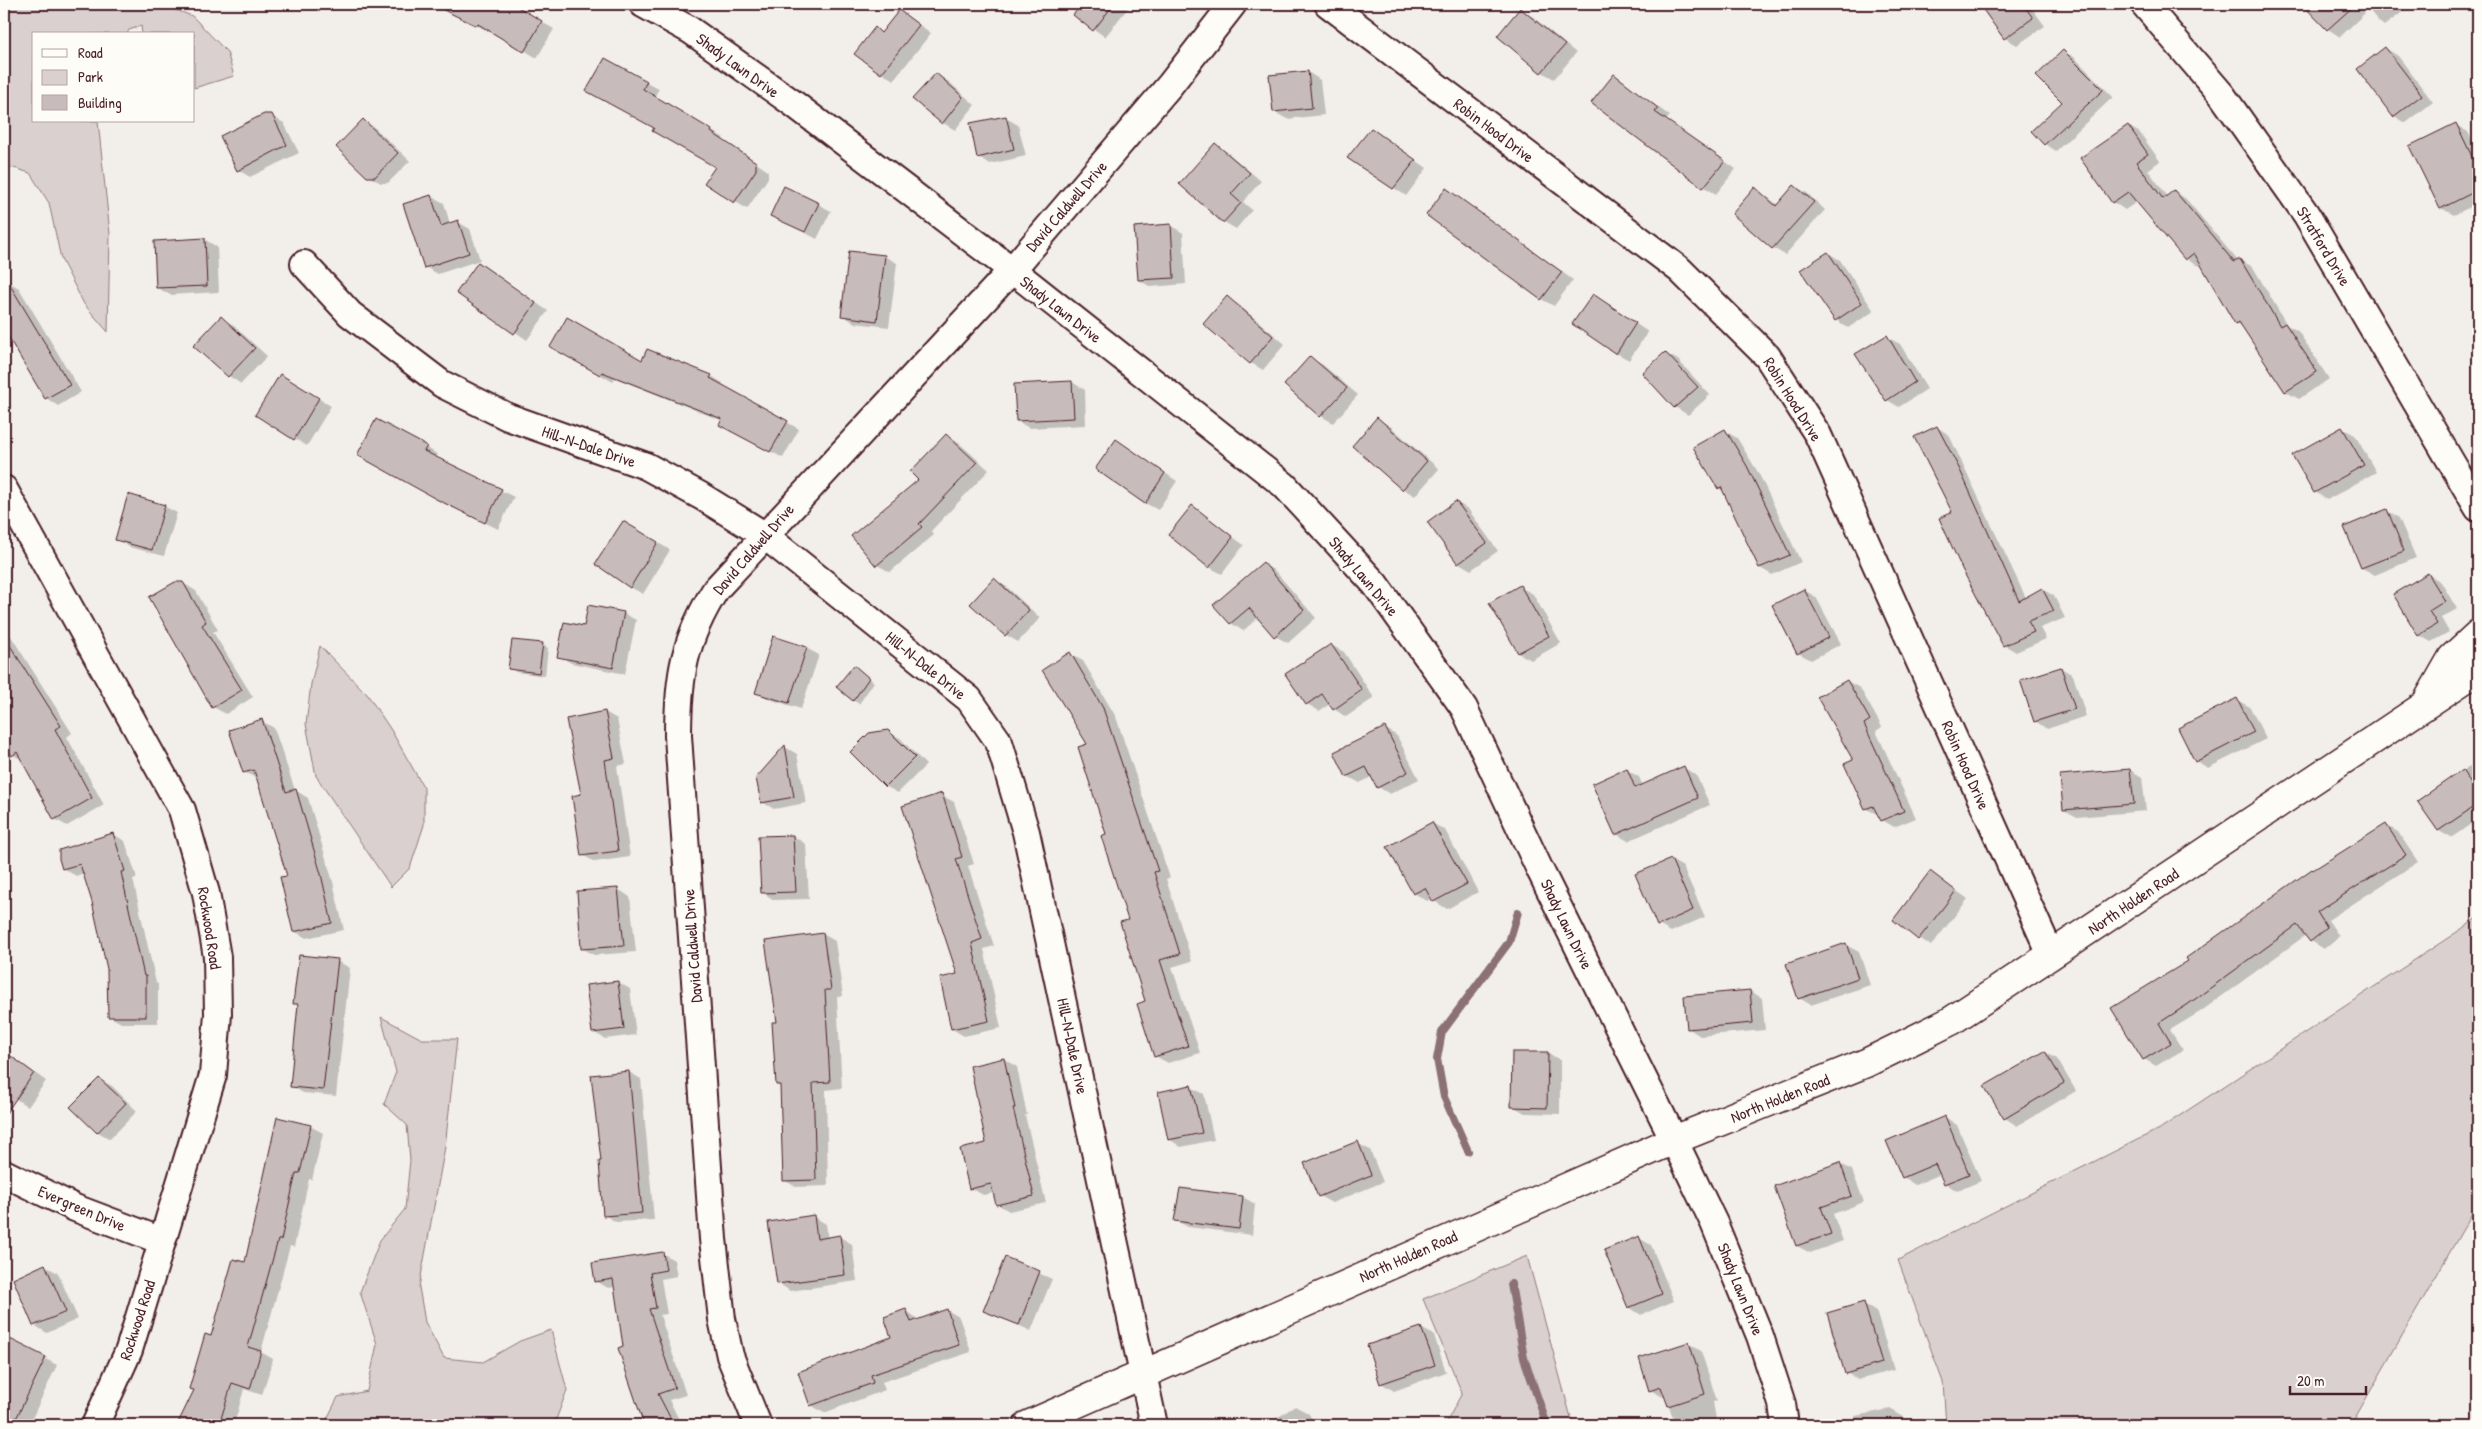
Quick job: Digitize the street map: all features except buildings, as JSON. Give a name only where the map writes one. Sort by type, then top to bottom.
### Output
[{"type":"main road","points":[[2426,704],[2452,658],[2478,634]]},
{"type":"main road","name":"North Holden Road","points":[[1028,1425],[1674,1140],[1874,1059],[1950,1021],[2478,670]]},
{"type":"street","name":"Shady Lawn Drive","points":[[643,4],[690,30],[786,98],[1012,270],[1284,485],[1376,584],[1464,708],[1544,877],[1714,1223],[1760,1336],[1782,1404],[1785,1425]]},
{"type":"street","name":"David Caldwell Drive","points":[[758,1425],[730,1356],[722,1319],[713,1239],[678,736],[678,693],[686,649],[699,616],[716,588],[1012,270],[1170,85],[1233,4]]},
{"type":"street","name":"Robin Hood Drive","points":[[1328,4],[1680,270],[1767,356],[1818,435],[2051,955]]},
{"type":"street","name":"Stratford Drive","points":[[2144,4],[2222,95],[2306,214],[2478,508]]},
{"type":"street","name":"Hill-N-Dale Drive","points":[[304,264],[350,314],[442,384],[508,417],[646,466],[701,496],[764,535],[969,699],[999,742],[1026,832],[1154,1425]]},
{"type":"street","name":"Rockwood Road","points":[[4,489],[182,810],[206,893],[217,957],[218,1014],[213,1075],[130,1350],[95,1425]]},
{"type":"street","name":"Evergreen Drive","points":[[4,1173],[75,1208],[162,1241]]},
{"type":"green space","points":[[4,4],[160,4],[192,16],[227,52],[234,76],[195,88],[195,32],[142,32],[141,26],[128,32],[32,32],[32,122],[98,122],[110,234],[108,332],[84,304],[61,259],[49,203],[30,173],[4,165]]},
{"type":"green space","points":[[320,646],[367,694],[391,730],[424,788],[424,825],[410,868],[391,887],[316,776],[306,724],[311,684]]},
{"type":"green space","points":[[2478,918],[2478,1203],[2351,1425],[1946,1425],[1943,1382],[1898,1260],[2161,1128]]},
{"type":"green space","points":[[381,1017],[422,1039],[457,1039],[445,1147],[419,1287],[425,1322],[444,1358],[483,1362],[520,1341],[551,1330],[567,1390],[554,1425],[324,1425],[338,1397],[367,1391],[377,1344],[360,1292],[380,1240],[405,1209],[410,1160],[407,1125],[384,1104],[396,1072]]},
{"type":"green space","points":[[1527,1256],[1573,1425],[1445,1425],[1462,1393],[1423,1299]]},
{"type":"waterway","points":[[1468,1151],[1444,1097],[1437,1059],[1442,1032],[1509,942],[1518,912]]},
{"type":"waterway","points":[[1511,1284],[1524,1358],[1547,1425]]}]
